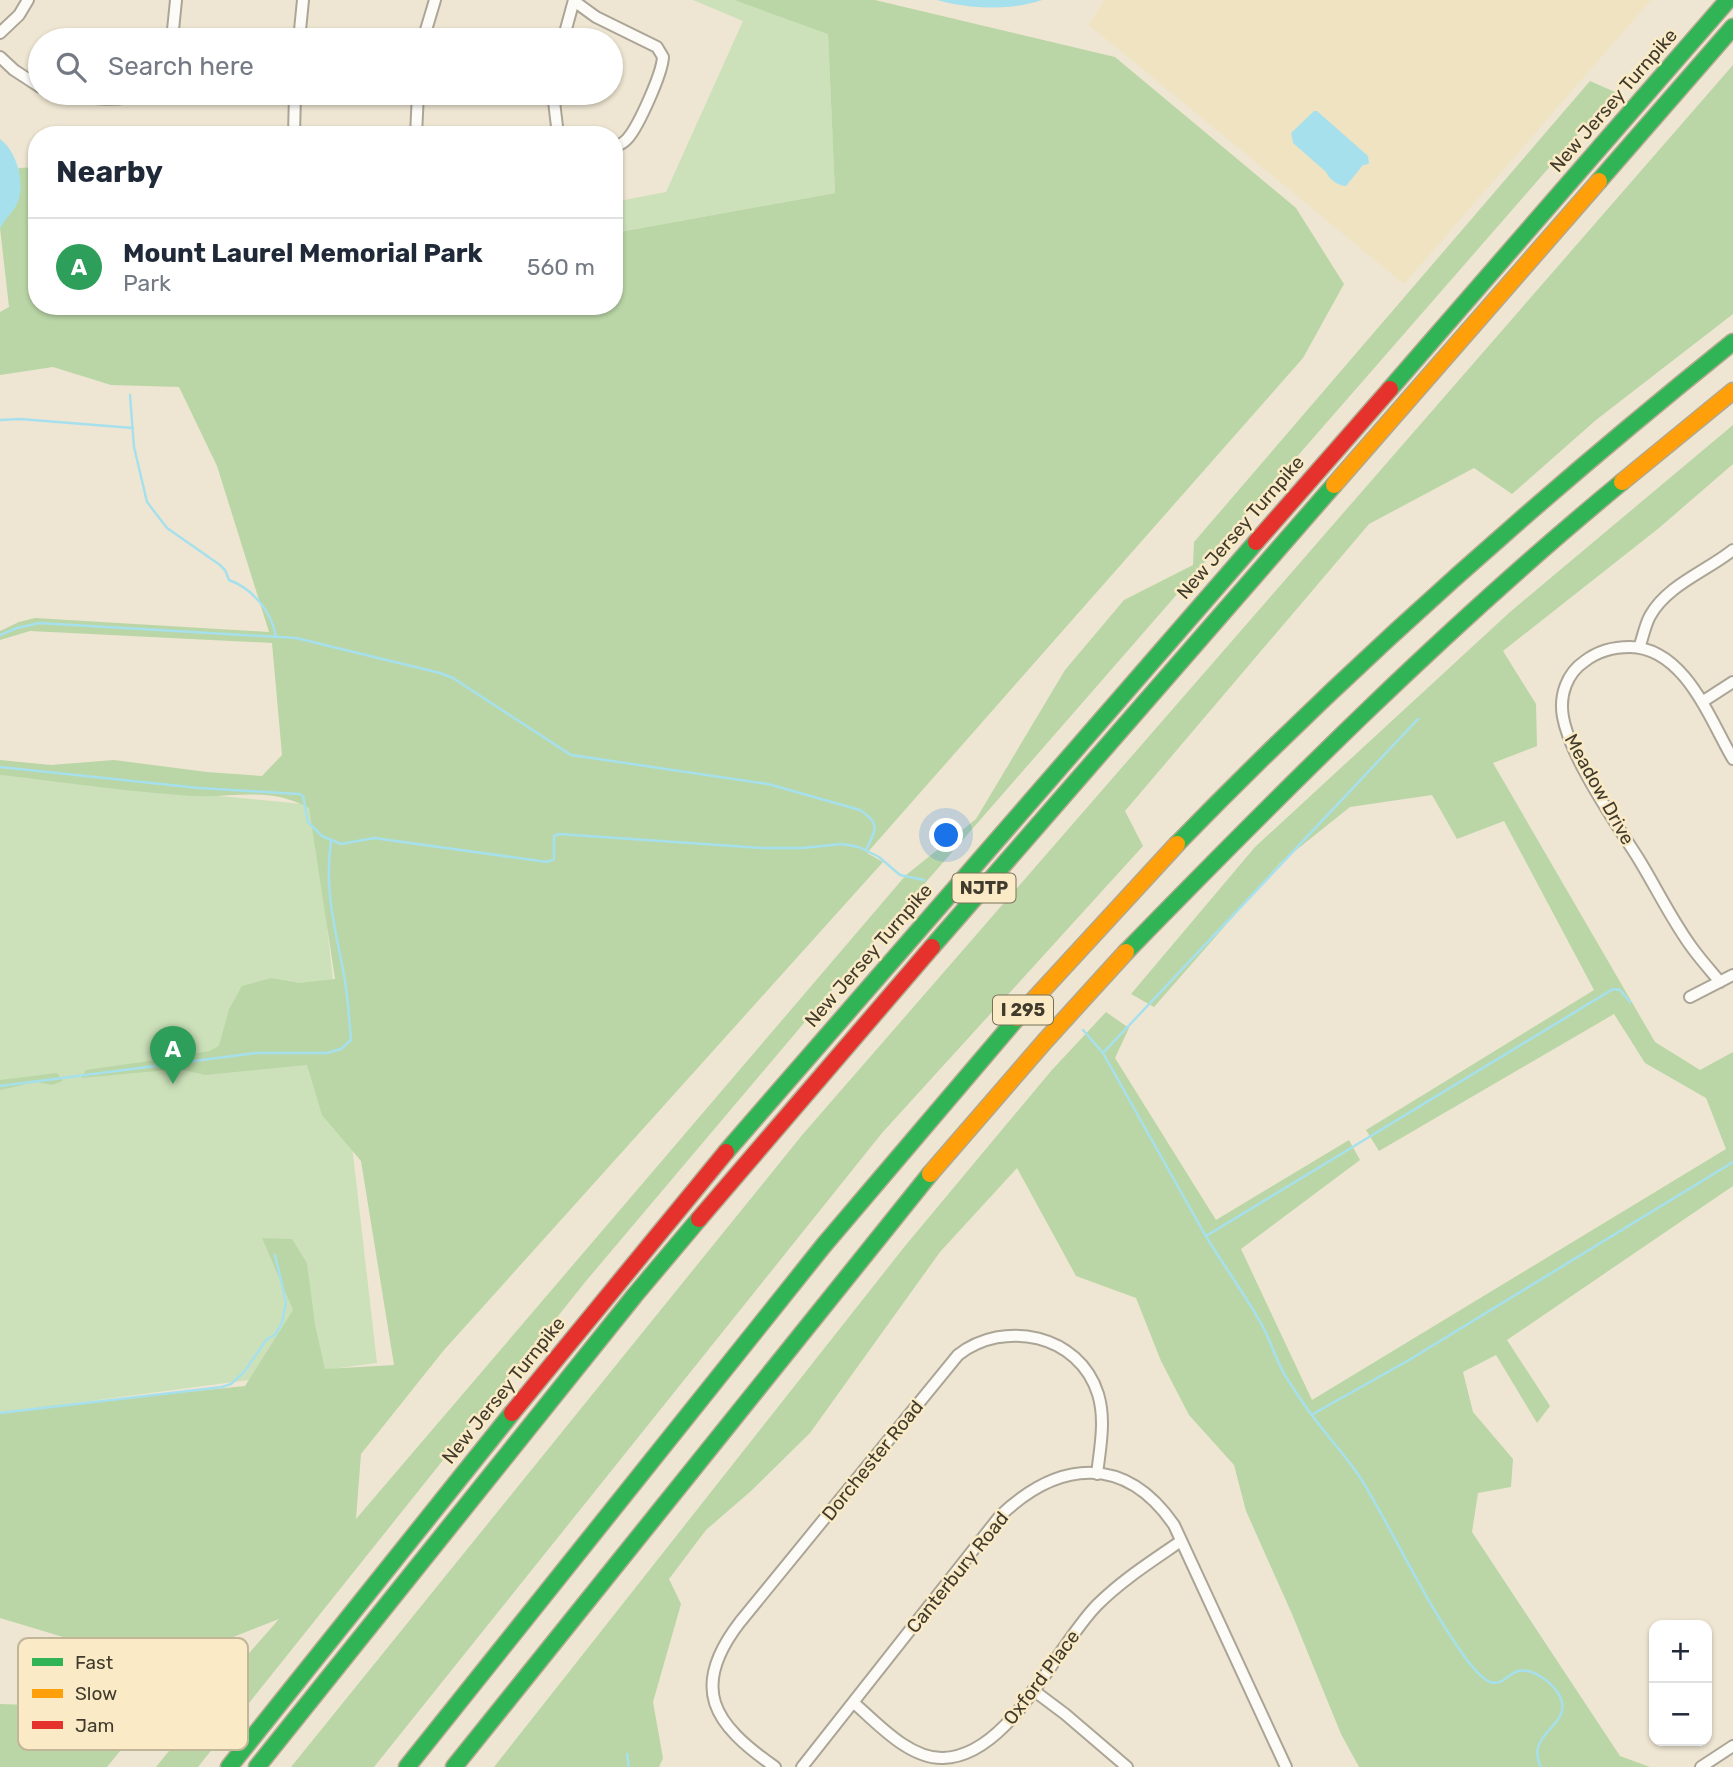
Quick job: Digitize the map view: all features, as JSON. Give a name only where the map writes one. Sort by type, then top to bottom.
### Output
[{"type":"highway","name":"New Jersey Turnpike","points":[[248,1743],[593,1312],[749,1124],[1728,0]]},
{"type":"highway","name":"NJTP","points":[[257,1767],[574,1370],[744,1166],[1733,27]]},
{"type":"highway","name":"I 295","points":[[407,1767],[878,1179],[1003,1033],[1097,929],[1232,788],[1401,626],[1596,454],[1733,342]]},
{"type":"highway","name":"I 295","points":[[454,1767],[913,1194],[1126,952],[1268,806],[1443,638],[1568,527],[1733,391]]},
{"type":"highway","name":"New Jersey Turnpike","points":[[229,1767],[243,1750]]},
{"type":"street","points":[[0,33],[19,15],[28,0]]},
{"type":"street","points":[[173,28],[176,0]]},
{"type":"street","points":[[300,28],[303,0]]},
{"type":"street","points":[[427,28],[435,0]]},
{"type":"street","points":[[566,28],[574,1],[596,18],[617,28]]},
{"type":"street","points":[[623,31],[657,47],[663,57],[660,71],[635,128],[623,142]]},
{"type":"street","points":[[0,57],[28,79]]},
{"type":"street","points":[[294,126],[295,105]]},
{"type":"street","points":[[416,126],[417,105]]},
{"type":"street","points":[[554,105],[557,126]]},
{"type":"street","points":[[1733,550],[1672,591],[1659,604],[1650,617],[1639,648],[1665,658],[1679,672],[1702,702],[1733,760]]},
{"type":"street","name":"Meadow Drive","points":[[1639,648],[1606,650],[1580,664],[1563,691],[1565,727],[1611,816],[1687,941],[1720,982]]},
{"type":"street","points":[[1702,702],[1733,682]]},
{"type":"street","points":[[1690,997],[1733,975]]},
{"type":"street","name":"Dorchester Road","points":[[775,1767],[725,1725],[712,1686],[718,1655],[740,1622],[958,1356],[975,1343],[1007,1335],[1039,1338],[1068,1351],[1089,1374],[1100,1403],[1101,1440],[1097,1474]]},
{"type":"street","name":"Canterbury Road","points":[[802,1767],[1010,1506],[1032,1489],[1056,1478],[1097,1474],[1117,1478],[1140,1488],[1167,1515],[1286,1767]]},
{"type":"street","name":"Oxford Place","points":[[854,1703],[905,1745],[928,1756],[942,1758],[967,1753],[982,1745],[1008,1722],[1098,1603],[1181,1541]]},
{"type":"street","points":[[1033,1690],[1127,1767]]},
{"type":"street","points":[[1701,1767],[1733,1746]]},
{"type":"shaded area","points":[[1104,0],[1651,0],[1404,284],[1089,25]]},
{"type":"green space","points":[[693,0],[734,0],[828,33],[835,193],[623,231],[623,200],[666,192],[743,21]]},
{"type":"green space","points":[[734,0],[875,0],[1115,57],[1296,208],[1344,284],[1303,358],[867,853],[883,862],[444,1350],[361,1454],[356,1519],[906,875],[976,819],[1065,670],[1124,600],[1193,565],[1194,542],[1590,81],[1615,92],[831,991],[586,1281],[248,1704],[248,1654],[279,1619],[231,1638],[66,1638],[0,1618],[0,1414],[49,1406],[245,1386],[293,1310],[262,1238],[292,1239],[307,1263],[315,1325],[325,1369],[394,1365],[361,1161],[322,1115],[307,1065],[205,1075],[179,1069],[81,1078],[86,1070],[209,1051],[219,1046],[229,1009],[242,986],[271,978],[299,983],[335,979],[309,808],[294,801],[266,795],[193,796],[0,775],[0,760],[51,765],[114,760],[262,776],[282,755],[272,643],[30,631],[0,640],[0,631],[35,618],[269,632],[217,466],[179,387],[111,385],[53,367],[0,375],[0,312],[9,307],[0,228],[19,168],[28,168],[28,315],[623,315],[623,231],[835,193],[828,34]]},
{"type":"green space","points":[[1733,65],[1733,314],[1596,420],[1512,494],[1474,468],[1369,524],[1125,811],[1143,846],[882,1133],[374,1767],[291,1767],[803,1134]]},
{"type":"green space","points":[[1733,425],[1733,464],[1659,528],[1503,651],[1536,704],[1537,746],[1493,763],[1655,1042],[1700,1070],[1733,1052],[1733,1186],[1507,1340],[1550,1406],[1537,1423],[1496,1355],[1463,1372],[1473,1412],[1513,1459],[1511,1487],[1478,1493],[1472,1532],[1620,1756],[1650,1767],[1359,1767],[1341,1734],[1246,1511],[1234,1465],[1189,1415],[1161,1361],[1136,1298],[1076,1276],[1017,1168],[940,1252],[810,1433],[751,1491],[706,1530],[669,1579],[681,1604],[653,1702],[663,1758],[659,1767],[494,1767],[905,1246],[1051,1071],[1106,1012],[1129,1028],[1115,1058],[1216,1220],[1349,1140],[1360,1160],[1241,1249],[1312,1400],[1726,1149],[1706,1098],[1645,1063],[1614,1014],[1379,1151],[1366,1130],[1594,990],[1504,821],[1457,839],[1432,795],[1350,807],[1280,863],[1154,1007],[1131,994],[1255,847],[1510,612]]},
{"type":"green space","points":[[0,775],[313,805],[377,1363],[0,1413]]},
{"type":"green space","points":[[57,1073],[63,1081],[52,1085],[36,1082],[0,1090],[0,1080]]},
{"type":"green space","points":[[0,1704],[18,1705],[18,1750],[121,1750],[107,1767],[0,1767]]},
{"type":"green space","points":[[170,1750],[212,1750],[198,1767],[156,1767]]},
{"type":"water","points":[[937,0],[1042,0],[1017,6],[990,8]]},
{"type":"water","points":[[1314,111],[1368,156],[1369,164],[1363,165],[1346,186],[1334,182],[1293,143],[1291,133]]},
{"type":"water","points":[[0,139],[15,160],[21,189],[16,206],[0,229]]},
{"type":"waterway","points":[[130,395],[134,447],[147,502],[167,528],[220,565],[229,580],[246,589],[260,602],[270,618],[276,636]]},
{"type":"waterway","points":[[0,420],[20,419],[133,428]]},
{"type":"waterway","points":[[0,635],[39,623],[296,638],[440,673],[453,678],[571,755],[768,784],[860,810],[871,819],[875,827],[866,850]]},
{"type":"waterway","points":[[1103,1053],[1418,719]]},
{"type":"waterway","points":[[0,767],[199,788],[299,794],[303,796],[308,822],[322,836],[341,844],[374,838],[547,862],[554,859],[554,836],[559,834],[762,848],[842,844],[859,847],[879,857],[900,875],[924,880]]},
{"type":"waterway","points":[[0,1086],[256,1053],[327,1053],[341,1049],[351,1040],[330,892],[331,841]]},
{"type":"waterway","points":[[1206,1236],[1613,989],[1620,990],[1630,1002]]},
{"type":"waterway","points":[[1083,1030],[1103,1053],[1204,1233],[1263,1327],[1284,1374],[1363,1482],[1424,1592],[1464,1656],[1479,1674],[1490,1682],[1498,1682],[1514,1672],[1524,1671],[1541,1677],[1558,1693],[1562,1704],[1561,1713],[1539,1745],[1537,1755],[1541,1767]]},
{"type":"waterway","points":[[1313,1414],[1409,1360],[1733,1162]]},
{"type":"waterway","points":[[0,1413],[231,1384],[244,1372],[267,1339],[275,1335],[282,1323],[286,1302],[275,1255]]},
{"type":"waterway","points":[[627,1754],[629,1767]]},
{"type":"traffic: fast","points":[[1390,389],[1728,0]]},
{"type":"traffic: fast","points":[[1599,181],[1733,27]]},
{"type":"traffic: fast","points":[[1177,844],[1378,647],[1588,461],[1733,342]]},
{"type":"traffic: fast","points":[[1126,952],[1306,770],[1430,651],[1622,482]]},
{"type":"traffic: fast","points":[[932,947],[1334,485]]},
{"type":"traffic: fast","points":[[726,1152],[1256,542]]},
{"type":"traffic: fast","points":[[407,1767],[824,1245],[1017,1018]]},
{"type":"traffic: fast","points":[[454,1767],[930,1174]]},
{"type":"traffic: fast","points":[[257,1767],[635,1295],[699,1219]]},
{"type":"traffic: fast","points":[[248,1743],[512,1413]]},
{"type":"traffic: fast","points":[[229,1767],[243,1750]]},
{"type":"traffic: slow","points":[[1334,485],[1599,181]]},
{"type":"traffic: slow","points":[[1622,482],[1733,391]]},
{"type":"traffic: slow","points":[[1017,1018],[1177,844]]},
{"type":"traffic: slow","points":[[930,1174],[1126,952]]},
{"type":"traffic: jam","points":[[1256,542],[1390,389]]},
{"type":"traffic: jam","points":[[699,1219],[932,947]]},
{"type":"traffic: jam","points":[[512,1413],[726,1152]]},
{"type":"place","name":"Mount Laurel Memorial Park","points":[[173,1084]]}]
